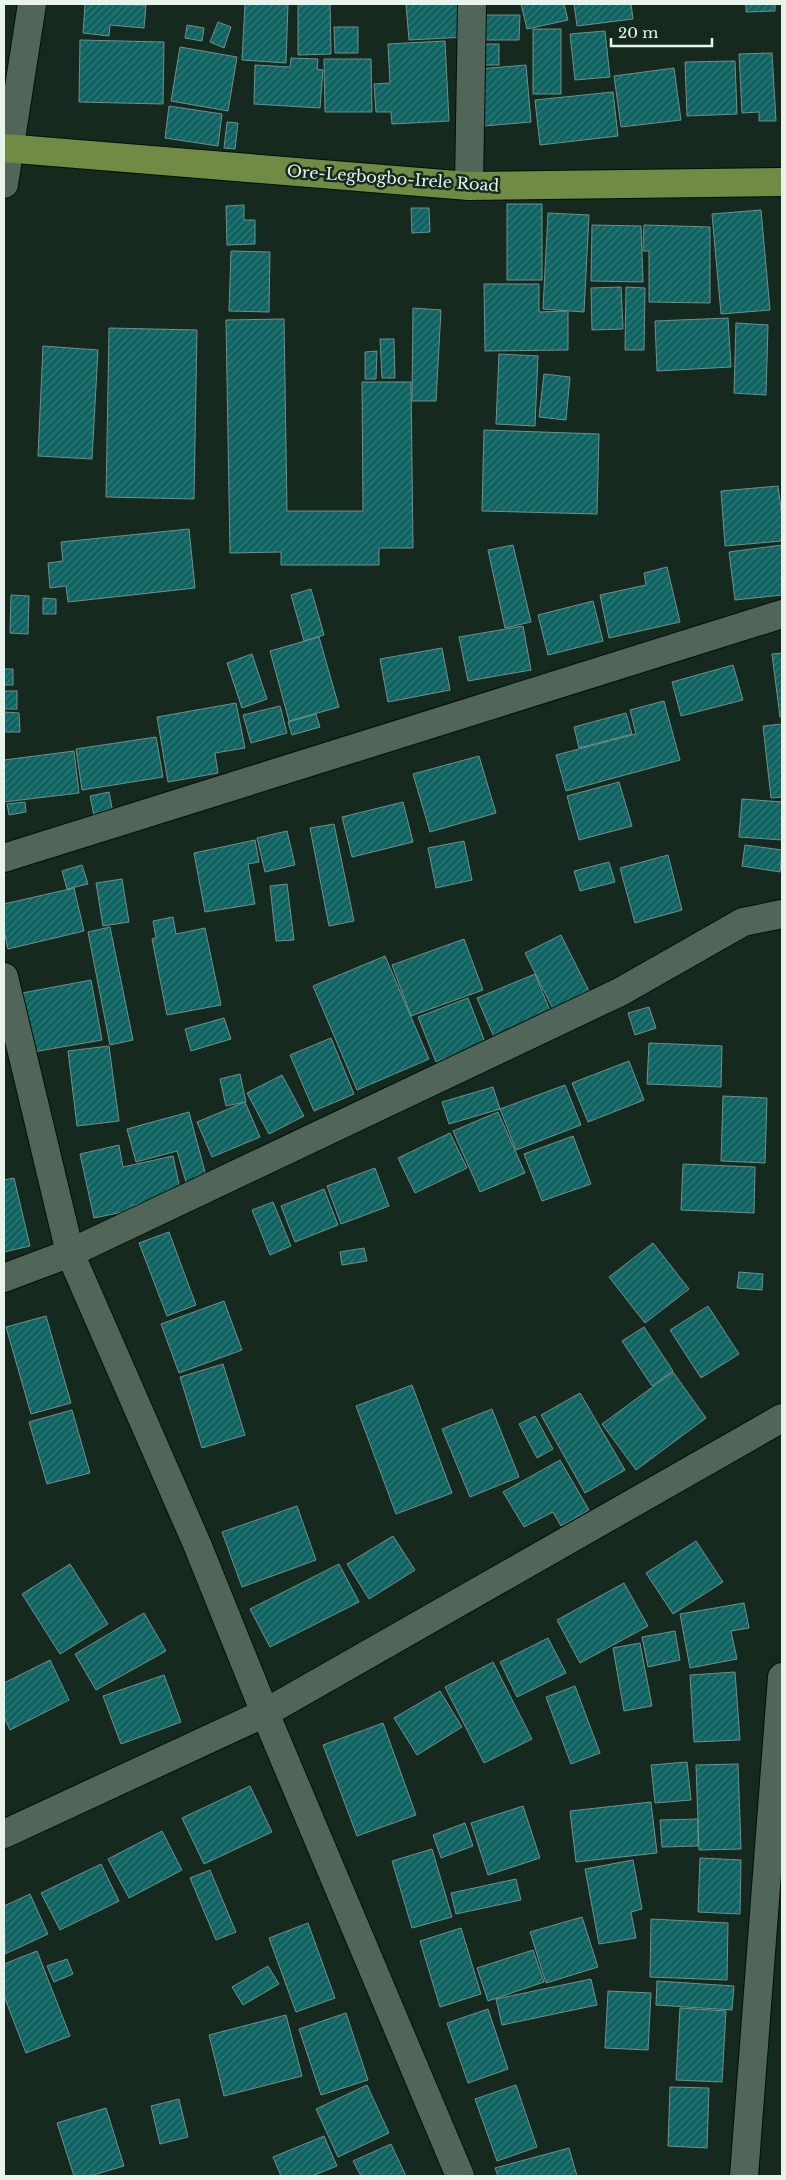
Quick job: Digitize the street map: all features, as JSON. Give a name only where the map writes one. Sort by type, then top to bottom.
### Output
[{"type":"main road","name":"Ore-Legbogbo-Irele Road","points":[[6,148],[469,186],[782,182]]},
{"type":"street","points":[[4,184],[6,148],[32,4]]},
{"type":"street","points":[[469,186],[472,4]]},
{"type":"street","points":[[4,858],[782,614]]},
{"type":"street","points":[[4,1278],[70,1253],[620,992],[743,922],[782,914]]},
{"type":"street","points":[[4,977],[70,1253],[197,1544],[265,1713],[460,2176]]},
{"type":"street","points":[[4,1834],[265,1713],[782,1418]]},
{"type":"street","points":[[744,2176],[782,1677]]},
{"type":"building","points":[[85,4],[146,5],[144,28],[110,25],[109,36],[83,33]]},
{"type":"building","points":[[245,4],[288,4],[286,63],[242,60]]},
{"type":"building","points":[[298,4],[330,4],[331,54],[298,55]]},
{"type":"building","points":[[406,4],[463,4],[466,37],[409,40]]},
{"type":"building","points":[[521,4],[564,4],[568,20],[527,29]]},
{"type":"building","points":[[574,4],[631,4],[633,19],[577,26]]},
{"type":"building","points":[[746,4],[775,4],[775,11],[746,12]]},
{"type":"building","points":[[481,15],[520,15],[519,40],[480,40]]},
{"type":"building","points":[[218,22],[231,27],[224,48],[210,42]]},
{"type":"building","points":[[187,25],[204,28],[202,41],[185,38]]},
{"type":"building","points":[[334,27],[358,27],[358,53],[335,53]]},
{"type":"building","points":[[533,29],[561,29],[561,94],[533,94]]},
{"type":"building","points":[[605,31],[610,77],[575,80],[570,34]]},
{"type":"building","points":[[80,40],[164,42],[163,104],[79,102]]},
{"type":"building","points":[[445,41],[449,121],[392,124],[391,112],[376,112],[374,84],[390,83],[388,44]]},
{"type":"building","points":[[482,44],[499,44],[499,65],[482,65]]},
{"type":"building","points":[[180,47],[237,57],[228,111],[171,101]]},
{"type":"building","points":[[772,53],[776,121],[759,121],[759,112],[742,113],[739,54]]},
{"type":"building","points":[[291,58],[318,59],[317,69],[323,70],[320,108],[254,104],[255,65],[290,67]]},
{"type":"building","points":[[324,59],[371,59],[372,112],[325,112]]},
{"type":"building","points":[[735,61],[737,114],[687,116],[685,62]]},
{"type":"building","points":[[526,65],[531,122],[484,126],[479,69]]},
{"type":"building","points":[[674,68],[681,120],[621,127],[614,76]]},
{"type":"building","points":[[613,92],[618,136],[540,145],[535,100]]},
{"type":"building","points":[[169,106],[222,114],[218,146],[165,138]]},
{"type":"building","points":[[227,122],[238,123],[235,149],[224,148]]},
{"type":"building","points":[[507,204],[542,204],[542,280],[507,280]]},
{"type":"building","points":[[244,205],[244,220],[255,220],[255,244],[227,245],[226,206]]},
{"type":"building","points":[[411,208],[429,208],[430,232],[412,233]]},
{"type":"building","points":[[761,210],[770,310],[721,314],[712,214]]},
{"type":"building","points":[[548,213],[589,215],[584,312],[543,309]]},
{"type":"building","points":[[592,225],[641,226],[643,282],[591,281]]},
{"type":"building","points":[[644,225],[710,227],[710,303],[649,302],[649,251],[643,251]]},
{"type":"building","points":[[231,251],[270,252],[269,312],[229,311]]},
{"type":"building","points":[[484,284],[539,284],[539,312],[568,311],[568,350],[485,351]]},
{"type":"building","points":[[621,287],[623,329],[592,330],[591,288]]},
{"type":"building","points":[[626,287],[645,288],[644,350],[625,350]]},
{"type":"building","points":[[413,308],[441,310],[436,401],[412,401]]},
{"type":"building","points":[[728,318],[731,367],[657,371],[655,321]]},
{"type":"building","points":[[284,319],[287,511],[363,511],[362,382],[411,382],[413,548],[379,548],[379,565],[281,565],[281,552],[230,553],[226,320]]},
{"type":"building","points":[[736,323],[768,325],[766,395],[734,393]]},
{"type":"building","points":[[109,328],[197,330],[194,499],[106,497]]},
{"type":"building","points":[[380,339],[394,339],[395,378],[382,378]]},
{"type":"building","points":[[43,346],[98,350],[92,459],[38,456]]},
{"type":"building","points":[[377,351],[376,379],[365,379],[365,352]]},
{"type":"building","points":[[499,354],[538,356],[535,426],[496,424]]},
{"type":"building","points":[[544,374],[570,377],[566,420],[539,417]]},
{"type":"building","points":[[484,430],[599,434],[597,514],[482,511]]},
{"type":"building","points":[[778,486],[782,516],[782,541],[725,546],[721,491]]},
{"type":"building","points":[[189,529],[195,588],[68,602],[66,586],[50,588],[48,563],[63,561],[61,542]]},
{"type":"building","points":[[513,545],[531,622],[505,628],[488,550]]},
{"type":"building","points":[[782,545],[782,595],[735,600],[729,552]]},
{"type":"building","points":[[667,567],[680,622],[609,638],[600,595],[646,585],[644,573]]},
{"type":"building","points":[[311,589],[324,635],[304,641],[291,595]]},
{"type":"building","points":[[11,595],[29,596],[28,634],[10,633]]},
{"type":"building","points":[[43,598],[56,599],[56,614],[43,614]]},
{"type":"building","points":[[593,601],[603,641],[548,655],[538,615]]},
{"type":"building","points":[[523,626],[531,670],[468,681],[459,637]]},
{"type":"building","points":[[319,637],[339,707],[289,721],[270,651]]},
{"type":"building","points":[[442,648],[450,690],[388,702],[380,659]]},
{"type":"building","points":[[782,653],[782,717],[780,717],[772,654]]},
{"type":"building","points":[[252,654],[267,699],[242,708],[227,663]]},
{"type":"building","points":[[733,665],[743,700],[681,716],[672,682]]},
{"type":"building","points":[[4,669],[13,669],[13,685],[4,685]]},
{"type":"building","points":[[4,691],[17,691],[17,709],[4,709]]},
{"type":"building","points":[[664,701],[680,760],[566,791],[556,755],[636,734],[630,710]]},
{"type":"building","points":[[236,703],[245,748],[215,753],[218,773],[168,782],[157,717]]},
{"type":"building","points":[[280,706],[287,733],[251,743],[243,715]]},
{"type":"building","points":[[4,712],[19,713],[20,732],[4,732]]},
{"type":"building","points":[[626,713],[632,734],[579,748],[574,727]]},
{"type":"building","points":[[316,714],[320,727],[292,735],[288,722]]},
{"type":"building","points":[[782,724],[782,797],[771,798],[763,726]]},
{"type":"building","points":[[156,737],[163,777],[82,790],[76,749]]},
{"type":"building","points":[[74,751],[79,793],[4,802],[4,760]]},
{"type":"building","points":[[479,756],[496,813],[430,832],[413,774]]},
{"type":"building","points":[[619,782],[632,826],[579,840],[567,796]]},
{"type":"building","points":[[109,792],[113,813],[94,816],[90,796]]},
{"type":"building","points":[[742,799],[782,802],[782,840],[739,837]]},
{"type":"building","points":[[25,802],[26,812],[9,815],[7,804]]},
{"type":"building","points":[[403,802],[413,842],[352,857],[342,817]]},
{"type":"building","points":[[334,824],[354,921],[329,926],[310,828]]},
{"type":"building","points":[[287,831],[295,865],[265,872],[257,838]]},
{"type":"building","points":[[255,840],[259,862],[248,864],[255,904],[205,912],[194,853]]},
{"type":"building","points":[[464,841],[472,880],[436,888],[428,848]]},
{"type":"building","points":[[745,845],[782,850],[780,872],[742,866]]},
{"type":"building","points":[[668,855],[682,910],[635,923],[620,868]]},
{"type":"building","points":[[609,862],[615,882],[580,891],[574,871]]},
{"type":"building","points":[[82,865],[88,884],[67,889],[62,871]]},
{"type":"building","points":[[122,879],[129,922],[103,926],[96,883]]},
{"type":"building","points":[[287,884],[294,940],[276,941],[270,886]]},
{"type":"building","points":[[74,888],[84,931],[8,949],[4,931],[4,904]]},
{"type":"building","points":[[173,917],[176,934],[205,928],[221,1005],[167,1015],[152,939],[156,938],[153,921]]},
{"type":"building","points":[[110,927],[133,1040],[110,1045],[88,932]]},
{"type":"building","points":[[561,935],[593,999],[557,1017],[525,953]]},
{"type":"building","points":[[464,939],[483,990],[411,1016],[392,965]]},
{"type":"building","points":[[385,956],[429,1059],[357,1090],[313,986]]},
{"type":"building","points":[[535,974],[551,1013],[494,1037],[477,998]]},
{"type":"building","points":[[91,980],[102,1040],[33,1052],[22,993]]},
{"type":"building","points":[[468,998],[485,1042],[436,1062],[418,1017]]},
{"type":"building","points":[[649,1007],[656,1028],[635,1035],[628,1013]]},
{"type":"building","points":[[224,1018],[231,1039],[191,1051],[185,1029]]},
{"type":"building","points":[[331,1038],[354,1094],[314,1111],[290,1055]]},
{"type":"building","points":[[649,1043],[722,1046],[721,1087],[647,1084]]},
{"type":"building","points":[[109,1046],[119,1121],[77,1126],[68,1051]]},
{"type":"building","points":[[629,1061],[644,1100],[588,1122],[572,1083]]},
{"type":"building","points":[[240,1074],[246,1102],[226,1106],[220,1079]]},
{"type":"building","points":[[282,1075],[304,1116],[269,1134],[247,1093]]},
{"type":"building","points":[[565,1085],[581,1125],[516,1150],[500,1109]]},
{"type":"building","points":[[493,1087],[500,1109],[449,1124],[442,1102]]},
{"type":"building","points":[[723,1096],[767,1098],[765,1163],[721,1161]]},
{"type":"building","points":[[245,1102],[260,1137],[212,1157],[197,1122]]},
{"type":"building","points":[[189,1112],[206,1176],[186,1182],[177,1151],[136,1162],[127,1129]]},
{"type":"building","points":[[498,1112],[525,1173],[480,1192],[453,1131]]},
{"type":"building","points":[[450,1133],[467,1168],[415,1193],[398,1158]]},
{"type":"building","points":[[573,1136],[591,1184],[542,1201],[524,1154]]},
{"type":"building","points":[[119,1145],[123,1167],[173,1156],[181,1194],[131,1206],[132,1210],[94,1218],[80,1154]]},
{"type":"building","points":[[683,1164],[755,1167],[754,1213],[681,1210]]},
{"type":"building","points":[[375,1168],[389,1206],[341,1224],[327,1186]]},
{"type":"building","points":[[14,1178],[30,1246],[4,1252],[4,1180]]},
{"type":"building","points":[[324,1189],[338,1225],[295,1242],[281,1206]]},
{"type":"building","points":[[273,1202],[291,1246],[270,1255],[252,1210]]},
{"type":"building","points":[[169,1232],[196,1305],[167,1316],[139,1243]]},
{"type":"building","points":[[653,1243],[689,1289],[645,1323],[609,1277]]},
{"type":"building","points":[[364,1248],[367,1261],[342,1265],[340,1252]]},
{"type":"building","points":[[739,1272],[763,1274],[762,1290],[737,1288]]},
{"type":"building","points":[[224,1301],[242,1350],[179,1373],[161,1324]]},
{"type":"building","points":[[708,1306],[739,1354],[701,1378],[670,1330]]},
{"type":"building","points":[[46,1316],[71,1403],[31,1414],[6,1327]]},
{"type":"building","points":[[644,1327],[673,1371],[652,1386],[622,1341]]},
{"type":"building","points":[[223,1364],[245,1435],[202,1448],[180,1377]]},
{"type":"building","points":[[673,1372],[706,1418],[636,1470],[602,1424]]},
{"type":"building","points":[[412,1385],[452,1493],[396,1514],[356,1406]]},
{"type":"building","points":[[580,1393],[625,1470],[585,1493],[541,1415]]},
{"type":"building","points":[[492,1409],[519,1477],[470,1497],[442,1429]]},
{"type":"building","points":[[72,1410],[90,1473],[47,1484],[29,1422]]},
{"type":"building","points":[[535,1416],[553,1449],[537,1458],[519,1424]]},
{"type":"building","points":[[560,1460],[589,1510],[561,1526],[553,1512],[524,1527],[503,1492]]},
{"type":"building","points":[[297,1506],[316,1560],[242,1587],[222,1532]]},
{"type":"building","points":[[393,1536],[415,1570],[369,1599],[347,1564]]},
{"type":"building","points":[[696,1541],[723,1582],[673,1614],[646,1573]]},
{"type":"building","points":[[70,1564],[108,1624],[60,1654],[22,1594]]},
{"type":"building","points":[[339,1564],[359,1602],[270,1647],[250,1609]]},
{"type":"building","points":[[624,1583],[648,1626],[580,1663],[557,1620]]},
{"type":"building","points":[[744,1603],[749,1628],[731,1631],[737,1659],[690,1668],[680,1614]]},
{"type":"building","points":[[144,1613],[166,1651],[96,1690],[75,1654]]},
{"type":"building","points":[[675,1631],[680,1660],[648,1667],[642,1637]]},
{"type":"building","points":[[548,1638],[566,1673],[517,1697],[500,1662]]},
{"type":"building","points":[[640,1643],[652,1706],[624,1711],[613,1648]]},
{"type":"building","points":[[50,1660],[69,1700],[10,1730],[4,1717],[4,1683]]},
{"type":"building","points":[[493,1662],[532,1739],[484,1763],[445,1687]]},
{"type":"building","points":[[735,1672],[740,1740],[694,1742],[690,1675]]},
{"type":"building","points":[[164,1675],[181,1722],[121,1744],[103,1696]]},
{"type":"building","points":[[575,1686],[600,1753],[571,1764],[546,1697]]},
{"type":"building","points":[[440,1691],[462,1727],[417,1755],[394,1718]]},
{"type":"building","points":[[383,1723],[416,1815],[357,1836],[323,1745]]},
{"type":"building","points":[[687,1762],[691,1800],[655,1803],[651,1765]]},
{"type":"building","points":[[738,1764],[741,1849],[699,1850],[696,1765]]},
{"type":"building","points":[[250,1786],[272,1832],[204,1864],[182,1818]]},
{"type":"building","points":[[651,1802],[657,1853],[576,1862],[570,1811]]},
{"type":"building","points":[[523,1806],[540,1858],[488,1875],[471,1823]]},
{"type":"building","points":[[698,1819],[698,1846],[662,1847],[660,1820]]},
{"type":"building","points":[[465,1823],[473,1846],[441,1858],[433,1835]]},
{"type":"building","points":[[162,1831],[182,1870],[129,1898],[108,1859]]},
{"type":"building","points":[[432,1849],[452,1917],[412,1928],[392,1861]]},
{"type":"building","points":[[700,1858],[741,1860],[740,1914],[698,1912]]},
{"type":"building","points":[[633,1860],[642,1909],[631,1912],[636,1938],[599,1944],[585,1869]]},
{"type":"building","points":[[101,1864],[119,1901],[60,1930],[41,1893]]},
{"type":"building","points":[[210,1870],[236,1932],[216,1940],[190,1878]]},
{"type":"building","points":[[516,1879],[521,1900],[456,1914],[451,1893]]},
{"type":"building","points":[[30,1894],[48,1934],[5,1954],[4,1906]]},
{"type":"building","points":[[582,1917],[598,1967],[546,1983],[530,1932]]},
{"type":"building","points":[[651,1919],[728,1923],[727,1980],[650,1977]]},
{"type":"building","points":[[308,1923],[335,1998],[296,2012],[269,1938]]},
{"type":"building","points":[[461,1928],[481,1994],[440,2007],[420,1941]]},
{"type":"building","points":[[533,1950],[544,1982],[488,2001],[477,1968]]},
{"type":"building","points":[[37,1951],[70,2036],[26,2053],[4,1996],[4,1964]]},
{"type":"building","points":[[67,1959],[73,1974],[54,1982],[47,1966]]},
{"type":"building","points":[[268,1966],[279,1984],[243,2005],[232,1987]]},
{"type":"building","points":[[591,1979],[597,2005],[502,2025],[496,1999]]},
{"type":"building","points":[[657,1981],[734,1986],[732,2010],[656,2005]]},
{"type":"building","points":[[608,1991],[651,1993],[648,2050],[605,2048]]},
{"type":"building","points":[[680,2008],[726,2011],[722,2082],[676,2080]]},
{"type":"building","points":[[488,2009],[508,2069],[468,2083],[447,2023]]},
{"type":"building","points":[[346,2013],[368,2080],[321,2095],[299,2029]]},
{"type":"building","points":[[286,2015],[302,2076],[224,2096],[209,2035]]},
{"type":"building","points":[[367,2085],[389,2133],[338,2157],[316,2109]]},
{"type":"building","points":[[516,2085],[537,2147],[497,2161],[475,2099]]},
{"type":"building","points":[[670,2087],[709,2088],[707,2148],[668,2146]]},
{"type":"building","points":[[179,2099],[188,2137],[160,2144],[151,2106]]},
{"type":"building","points":[[106,2108],[124,2166],[90,2176],[74,2176],[57,2123]]},
{"type":"building","points":[[324,2136],[337,2166],[312,2176],[281,2176],[273,2157]]},
{"type":"building","points":[[391,2144],[406,2176],[361,2176],[353,2161]]},
{"type":"building","points":[[569,2148],[577,2176],[498,2176],[495,2168]]}]
